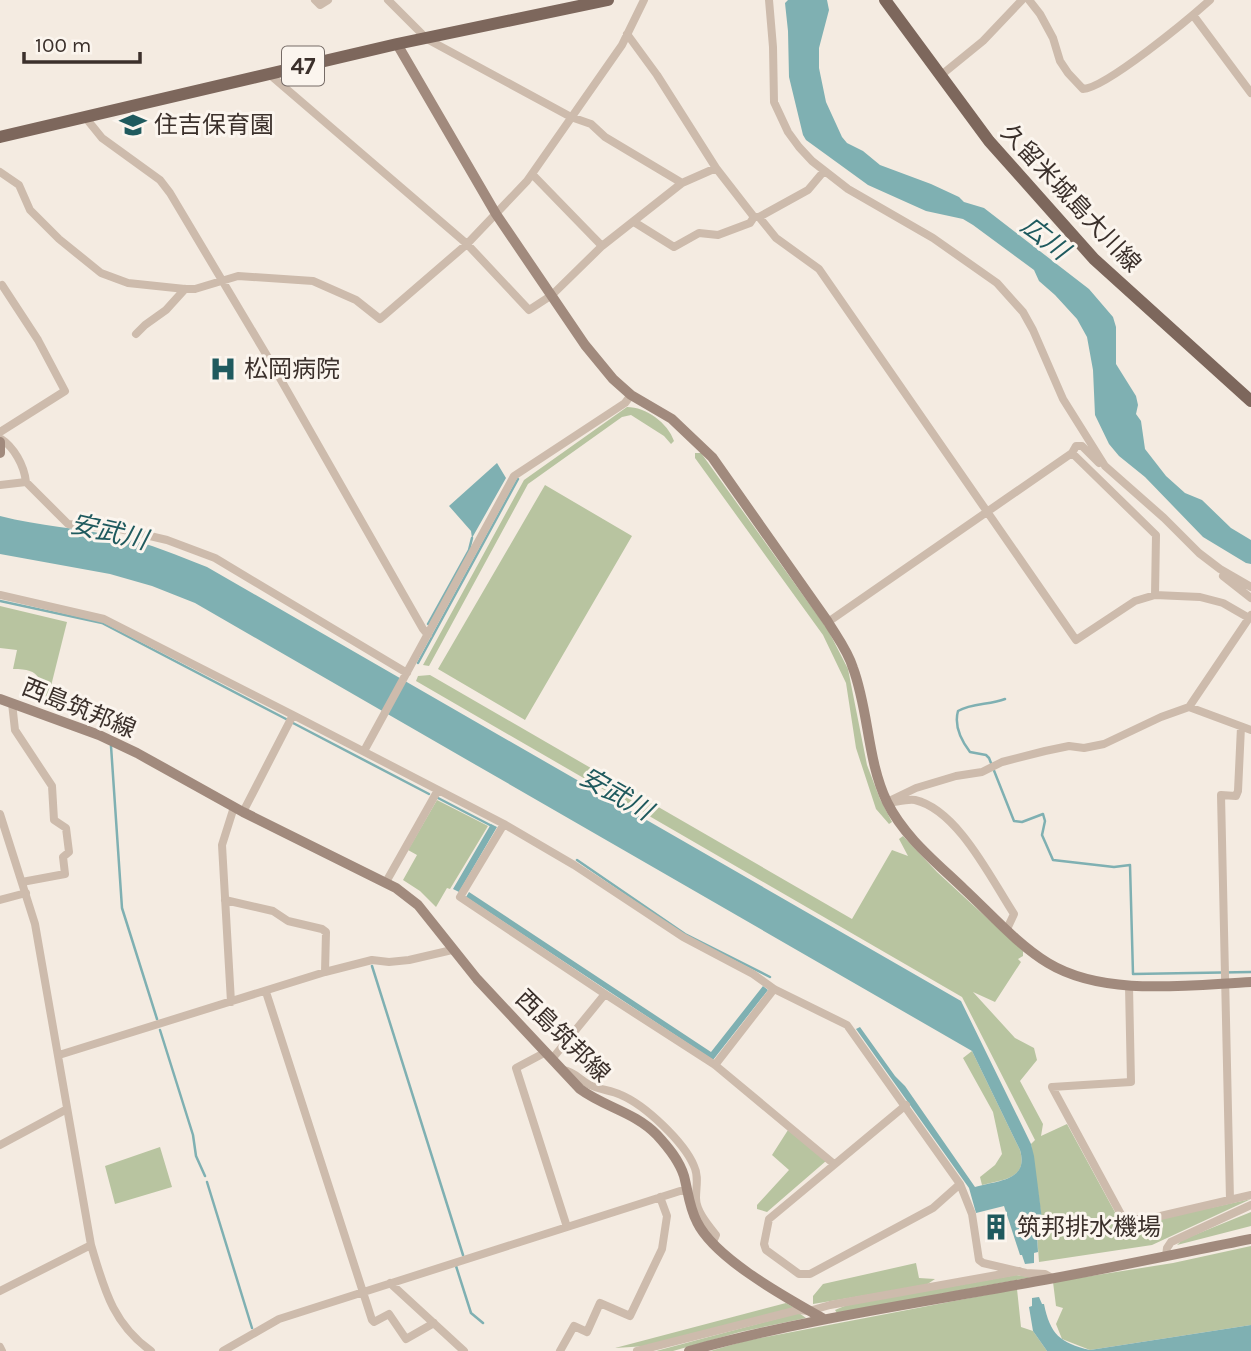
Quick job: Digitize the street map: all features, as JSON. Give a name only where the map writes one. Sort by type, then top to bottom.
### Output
[{"type":"main road","name":"久留米城島大川線","points":[[885,0],[989,141],[1094,259],[1251,401]]},
{"type":"main road","name":"47","points":[[0,137],[397,44],[600,1]]},
{"type":"main road","points":[[397,44],[496,214],[585,345],[613,379],[631,395],[672,419],[712,457],[845,648],[854,670],[875,771],[887,802],[901,825],[925,852],[1007,929],[1049,964],[1076,977],[1129,986],[1251,982]]},
{"type":"main road","points":[[0,440],[0,453]]},
{"type":"main road","name":"西島筑邦線","points":[[0,699],[99,735],[137,753],[238,810],[340,862],[386,882],[418,905],[452,950],[580,1089],[593,1099],[635,1117],[659,1137],[680,1166],[698,1225],[713,1242],[757,1278],[824,1319]]},
{"type":"main road","points":[[689,1351],[742,1336],[824,1319],[1251,1239]]},
{"type":"street","points":[[316,0],[320,5],[328,0]]},
{"type":"street","points":[[388,0],[427,38],[570,117],[591,124],[605,137],[674,176],[681,183]]},
{"type":"street","points":[[0,172],[19,186],[30,210],[59,239],[101,273],[128,283],[185,289],[195,289],[238,276],[313,281],[356,300],[380,319],[467,244],[533,174],[627,34],[644,0]]},
{"type":"street","points":[[769,0],[774,102],[788,132],[812,161],[848,189],[960,255],[1013,299],[1033,330],[1063,399],[1105,466]]},
{"type":"street","points":[[940,76],[983,41],[1021,0]]},
{"type":"street","points":[[1029,0],[1040,14],[1060,61],[1083,89],[1088,89],[1113,74],[1163,40],[1210,0]]},
{"type":"street","points":[[1193,15],[1251,93]]},
{"type":"street","points":[[627,34],[657,75],[716,168],[776,238],[819,269],[1076,640],[1135,601],[1154,594],[1200,597],[1223,603],[1250,616],[1189,707],[1104,744],[1084,748],[1069,746],[1002,762],[982,772],[956,776],[916,788],[887,802]]},
{"type":"street","points":[[270,74],[467,244],[529,310],[552,295],[602,246],[681,183],[716,168]]},
{"type":"street","points":[[85,117],[102,138],[160,180],[222,281],[428,635]]},
{"type":"street","points":[[634,222],[674,247],[699,233],[718,235],[750,223],[808,190],[824,171]]},
{"type":"street","points":[[533,174],[602,246]]},
{"type":"street","points":[[0,432],[65,391],[38,340],[2,285]]},
{"type":"street","points":[[136,334],[166,310],[185,289]]},
{"type":"street","points":[[364,751],[514,476],[625,403],[631,395]]},
{"type":"street","points":[[0,440],[7,443],[18,457],[26,482],[68,524],[120,529],[167,540],[215,558],[407,675]]},
{"type":"street","points":[[828,622],[987,514],[1072,453],[1076,446],[1082,446],[1105,466],[1199,553],[1251,587]]},
{"type":"street","points":[[1072,453],[1156,535],[1154,594]]},
{"type":"street","points":[[0,485],[26,482]]},
{"type":"street","points":[[1220,569],[1224,576],[1251,598]]},
{"type":"street","points":[[0,595],[104,619],[364,751],[504,824],[574,865],[683,937],[851,1029],[960,1184],[972,1214],[979,1260],[1019,1271],[1045,1274],[1052,1278]]},
{"type":"street","points":[[12,703],[15,730],[52,786],[54,820],[66,828],[69,852],[63,857],[65,874],[22,883]]},
{"type":"street","points":[[1189,707],[1251,730]]},
{"type":"street","points":[[231,1002],[222,845],[238,810],[293,715]]},
{"type":"street","points":[[1230,1200],[1221,796],[1236,796],[1238,791],[1241,727]]},
{"type":"street","points":[[386,882],[438,790]]},
{"type":"street","points":[[887,802],[914,799],[942,812],[972,849],[1014,914],[1007,929]]},
{"type":"street","points":[[0,814],[26,893],[43,961],[91,1245],[106,1294],[117,1317],[132,1335],[151,1351]]},
{"type":"street","points":[[504,824],[460,897],[715,1065],[834,1164]]},
{"type":"street","points":[[0,900],[26,893]]},
{"type":"street","points":[[225,901],[273,911],[288,921],[322,929],[326,933],[325,972]]},
{"type":"street","points":[[59,1055],[325,972],[372,960],[409,960],[452,950]]},
{"type":"street","points":[[1129,986],[1131,1082],[1052,1087],[1124,1220],[1152,1218],[1251,1195]]},
{"type":"street","points":[[715,1065],[774,989]]},
{"type":"street","points":[[266,992],[372,1320],[374,1322],[389,1314],[406,1339],[434,1323]]},
{"type":"street","points":[[567,1227],[516,1068],[549,1056],[605,994]]},
{"type":"street","points":[[563,1070],[573,1072],[593,1087],[621,1095],[639,1105],[664,1127],[695,1167],[696,1200],[706,1223],[716,1235],[713,1242]]},
{"type":"street","points":[[906,1105],[769,1219],[764,1244],[766,1250],[799,1274],[810,1274],[933,1208],[960,1184]]},
{"type":"street","points":[[0,1145],[68,1110]]},
{"type":"street","points":[[223,1351],[279,1319],[686,1191]]},
{"type":"street","points":[[560,1351],[574,1325],[587,1332],[600,1303],[630,1317],[662,1249],[667,1216],[660,1197]]},
{"type":"street","points":[[1166,1255],[1171,1242],[1251,1205]]},
{"type":"street","points":[[0,1291],[91,1245]]},
{"type":"street","points":[[638,1351],[798,1310],[809,1311],[1019,1271]]},
{"type":"street","points":[[390,1283],[464,1351]]},
{"type":"green space","points":[[627,407],[649,413],[662,422],[674,441],[671,444],[664,436],[631,415],[622,417],[528,484],[429,666],[423,665],[524,480]]},
{"type":"green space","points":[[695,453],[701,453],[828,630],[848,669],[867,765],[892,822],[889,824],[876,809],[856,748],[846,683],[823,635],[695,458]]},
{"type":"green space","points":[[545,485],[632,536],[525,720],[438,669]]},
{"type":"green space","points":[[0,606],[67,622],[46,706],[42,704],[40,682],[35,673],[13,669],[17,650],[0,648]]},
{"type":"green space","points":[[430,675],[852,919],[892,850],[908,856],[899,839],[903,836],[937,872],[1023,951],[1023,956],[1018,959],[1021,962],[995,1002],[973,992],[1015,1038],[1034,1048],[1037,1060],[1020,1081],[1043,1124],[1041,1136],[1067,1124],[1123,1227],[1251,1199],[1152,1245],[1039,1262],[1037,1234],[1043,1227],[1031,1144],[1035,1140],[962,997],[416,681],[418,676]]},
{"type":"green space","points":[[437,800],[488,826],[436,907],[420,891],[403,880],[417,855],[408,850]]},
{"type":"green space","points":[[972,1051],[1020,1150],[1022,1160],[1021,1167],[1012,1176],[982,1185],[980,1177],[995,1165],[1002,1154],[993,1112],[963,1058]]},
{"type":"green space","points":[[788,1130],[826,1161],[767,1212],[757,1209],[757,1205],[789,1170],[772,1155]]},
{"type":"green space","points":[[160,1147],[172,1187],[115,1204],[105,1166]]},
{"type":"green space","points":[[1251,1212],[1251,1226],[1177,1245],[1182,1240]]},
{"type":"green space","points":[[1251,1246],[1251,1325],[1090,1350],[1062,1339],[1056,1324],[1063,1308],[1056,1306],[1053,1282],[1173,1263]]},
{"type":"green space","points":[[916,1263],[919,1278],[935,1279],[926,1285],[813,1304],[813,1296],[823,1284]]},
{"type":"green space","points":[[1016,1275],[1033,1277],[837,1313],[835,1310],[847,1305]]},
{"type":"green space","points":[[1017,1289],[1021,1327],[1033,1331],[1047,1351],[710,1351],[745,1341]]},
{"type":"green space","points":[[786,1303],[795,1308],[647,1346],[615,1348]]},
{"type":"green space","points":[[799,1313],[806,1318],[740,1332],[673,1351],[656,1351]]},
{"type":"water","points":[[788,0],[827,0],[829,10],[819,48],[819,68],[826,102],[847,143],[863,151],[880,165],[984,208],[1089,289],[1113,317],[1116,327],[1116,364],[1136,396],[1136,414],[1141,421],[1145,449],[1166,476],[1185,493],[1202,500],[1231,528],[1251,540],[1251,564],[1203,537],[1109,444],[1095,415],[1093,370],[1087,337],[1077,319],[1039,281],[1034,270],[963,219],[926,211],[868,185],[806,140],[789,77],[785,3]]},
{"type":"water","points":[[497,463],[506,478],[472,538],[471,531],[449,506]]},
{"type":"water","points":[[0,516],[130,540],[207,567],[961,1001],[1031,1144],[1043,1227],[1037,1234],[1038,1252],[1034,1253],[1034,1263],[1025,1264],[1020,1255],[1004,1206],[976,1213],[969,1188],[856,1029],[860,1027],[905,1086],[975,1187],[1010,1178],[1020,1168],[1022,1160],[1020,1150],[972,1051],[195,603],[152,586],[110,574],[0,554]]},
{"type":"water","points":[[491,824],[497,827],[459,892],[453,889]]},
{"type":"water","points":[[469,892],[711,1052],[763,986],[768,990],[713,1060],[466,897]]},
{"type":"water","points":[[1039,1297],[1058,1336],[1071,1344],[1090,1350],[1251,1325],[1251,1351],[1047,1351],[1033,1331],[1029,1307],[1032,1306],[1032,1298]]},
{"type":"waterway","points":[[418,663],[518,479]]},
{"type":"waterway","points":[[428,624],[469,550],[472,538]]},
{"type":"waterway","points":[[0,601],[102,623],[286,719]]},
{"type":"waterway","points":[[1005,699],[958,711],[957,722],[961,737],[970,752],[989,758],[1014,821],[1022,822],[1043,814],[1045,821],[1042,835],[1053,860],[1114,867],[1130,865],[1133,974],[1251,972]]},
{"type":"waterway","points":[[293,723],[429,794]]},
{"type":"waterway","points":[[111,746],[122,908],[157,1019]]},
{"type":"waterway","points":[[438,798],[490,825]]},
{"type":"waterway","points":[[577,860],[685,934],[770,977]]},
{"type":"waterway","points":[[372,966],[463,1255]]},
{"type":"waterway","points":[[160,1030],[193,1135],[196,1156],[205,1176]]},
{"type":"waterway","points":[[207,1182],[252,1328]]},
{"type":"waterway","points":[[456,1266],[471,1313],[483,1323]]},
{"type":"place","name":"住吉保育園","points":[[133,125]]},
{"type":"place","name":"松岡病院","points":[[223,369]]},
{"type":"place","name":"筑邦排水機場","points":[[996,1227]]},
{"type":"water label","name":"広川","points":[[1045,238]]},
{"type":"water label","name":"安武川","points":[[109,532]]},
{"type":"water label","name":"安武川","points":[[616,794]]}]
